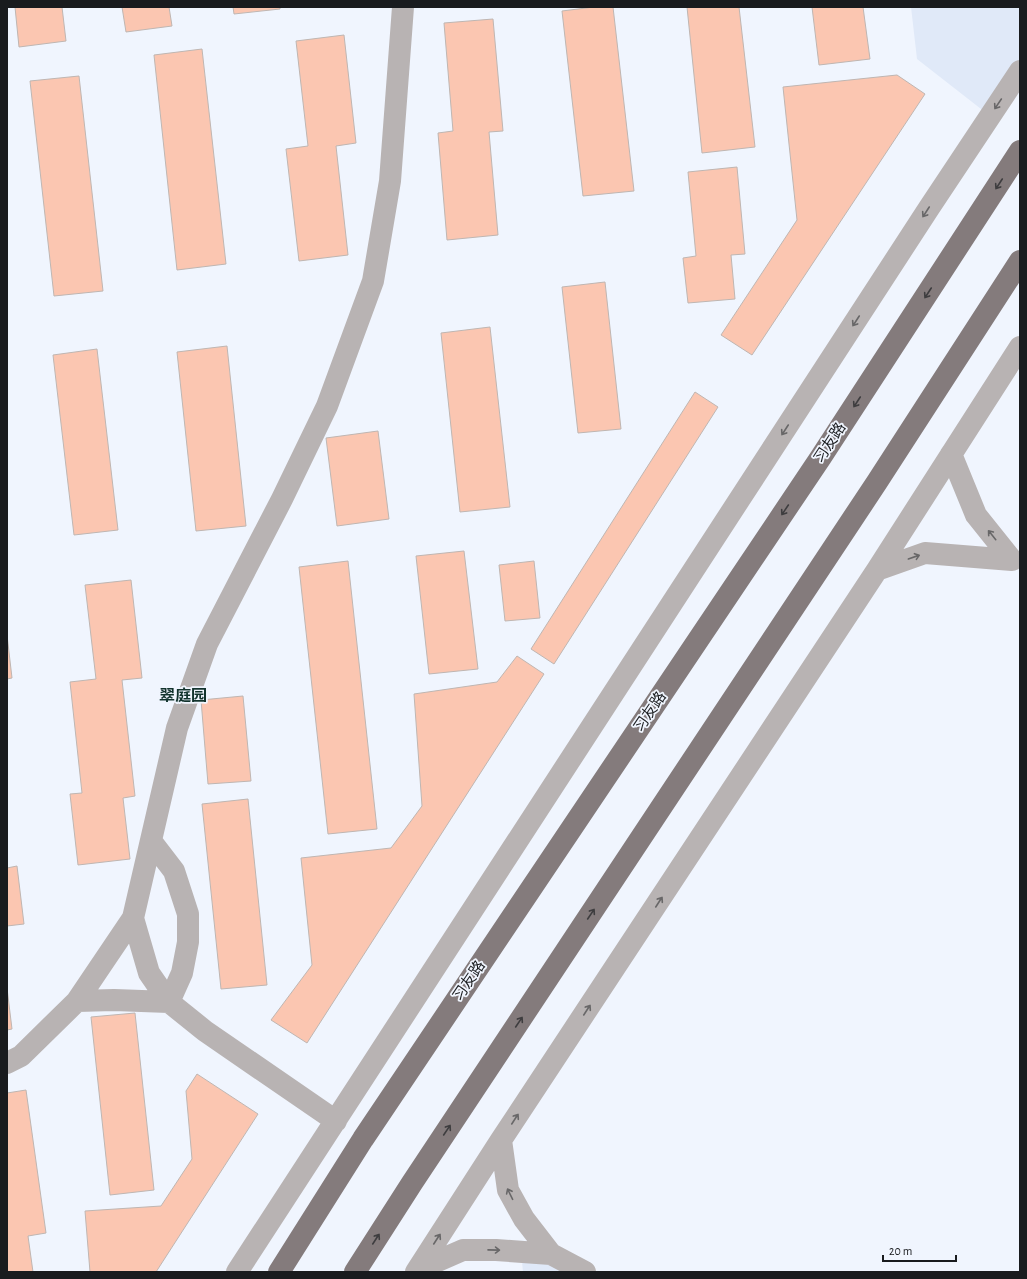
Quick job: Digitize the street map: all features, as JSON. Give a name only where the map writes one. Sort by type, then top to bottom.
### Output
[{"type":"main road","name":"习友路","points":[[279,1272],[363,1139],[825,451],[1020,151]]},
{"type":"main road","points":[[355,1272],[412,1183],[877,482],[1020,261]]},
{"type":"street","points":[[7,1064],[21,1056],[77,1001],[133,918],[177,728],[207,644],[282,499],[326,406],[372,281],[390,181],[403,7]]},
{"type":"street","points":[[237,1272],[929,208],[1020,71]]},
{"type":"street","points":[[416,1271],[877,570],[1020,347]]},
{"type":"street","points":[[951,454],[976,515],[1016,562]]},
{"type":"street","points":[[877,570],[925,553],[1016,562]]},
{"type":"street","points":[[151,841],[174,871],[188,914],[188,942],[182,973],[169,1002]]},
{"type":"street","points":[[133,918],[149,973],[169,1002],[205,1031],[336,1121]]},
{"type":"street","points":[[77,1001],[114,1000],[169,1002]]},
{"type":"street","points":[[501,1140],[508,1190],[524,1219],[551,1254]]},
{"type":"street","points":[[416,1271],[463,1250],[496,1250],[551,1254],[585,1272]]},
{"type":"shaded area","points":[[911,7],[1020,7],[1020,71],[990,116],[917,59]]},
{"type":"shaded area","points":[[521,1252],[585,1272],[523,1272]]},
{"type":"building","points":[[15,7],[62,7],[66,41],[19,47]]},
{"type":"building","points":[[122,7],[169,7],[172,26],[126,32]]},
{"type":"building","points":[[233,7],[280,7],[280,9],[234,14]]},
{"type":"building","points":[[594,7],[613,7],[634,191],[583,196],[562,11]]},
{"type":"building","points":[[687,7],[739,7],[755,147],[702,153]]},
{"type":"building","points":[[812,7],[863,7],[870,59],[819,65]]},
{"type":"building","points":[[493,19],[503,131],[489,132],[498,235],[447,240],[438,133],[453,131],[444,23]]},
{"type":"building","points":[[344,35],[356,143],[336,146],[348,255],[299,261],[286,149],[308,146],[296,41]]},
{"type":"building","points":[[202,49],[226,264],[177,270],[154,55]]},
{"type":"building","points":[[897,75],[925,94],[752,355],[721,335],[797,220],[783,87]]},
{"type":"building","points":[[79,76],[103,291],[54,296],[30,81]]},
{"type":"building","points":[[737,167],[745,254],[731,255],[735,299],[688,303],[683,258],[696,256],[688,172]]},
{"type":"building","points":[[605,282],[621,429],[578,433],[562,287]]},
{"type":"building","points":[[490,327],[510,507],[460,512],[441,333]]},
{"type":"building","points":[[227,346],[246,526],[196,531],[177,352]]},
{"type":"building","points":[[97,349],[118,530],[74,535],[53,355]]},
{"type":"building","points":[[695,392],[718,407],[554,664],[531,649]]},
{"type":"building","points":[[378,431],[389,519],[337,526],[326,438]]},
{"type":"building","points":[[464,551],[478,669],[429,674],[416,556]]},
{"type":"building","points":[[348,561],[377,829],[328,834],[299,567]]},
{"type":"building","points":[[534,561],[540,618],[505,621],[499,565]]},
{"type":"building","points":[[131,580],[142,678],[122,680],[135,796],[123,798],[130,859],[78,865],[70,794],[82,793],[70,682],[96,679],[85,585]]},
{"type":"building","points":[[7,635],[12,678],[7,679]]},
{"type":"building","points":[[517,656],[544,674],[307,1043],[271,1020],[312,965],[301,858],[391,848],[422,806],[414,694],[497,682]]},
{"type":"building","points":[[243,696],[251,781],[208,784],[201,700]]},
{"type":"building","points":[[248,799],[267,985],[221,989],[202,804]]},
{"type":"building","points":[[17,866],[24,924],[7,926],[7,868]]},
{"type":"building","points":[[7,988],[12,1029],[7,1030]]},
{"type":"building","points":[[135,1013],[154,1190],[110,1195],[91,1017]]},
{"type":"building","points":[[197,1074],[258,1114],[156,1272],[90,1272],[85,1211],[161,1206],[192,1159],[186,1091]]},
{"type":"building","points":[[26,1090],[46,1233],[28,1236],[33,1272],[7,1272],[7,1093]]},
{"type":"district","name":"翠庭园","points":[[183,696]]}]
